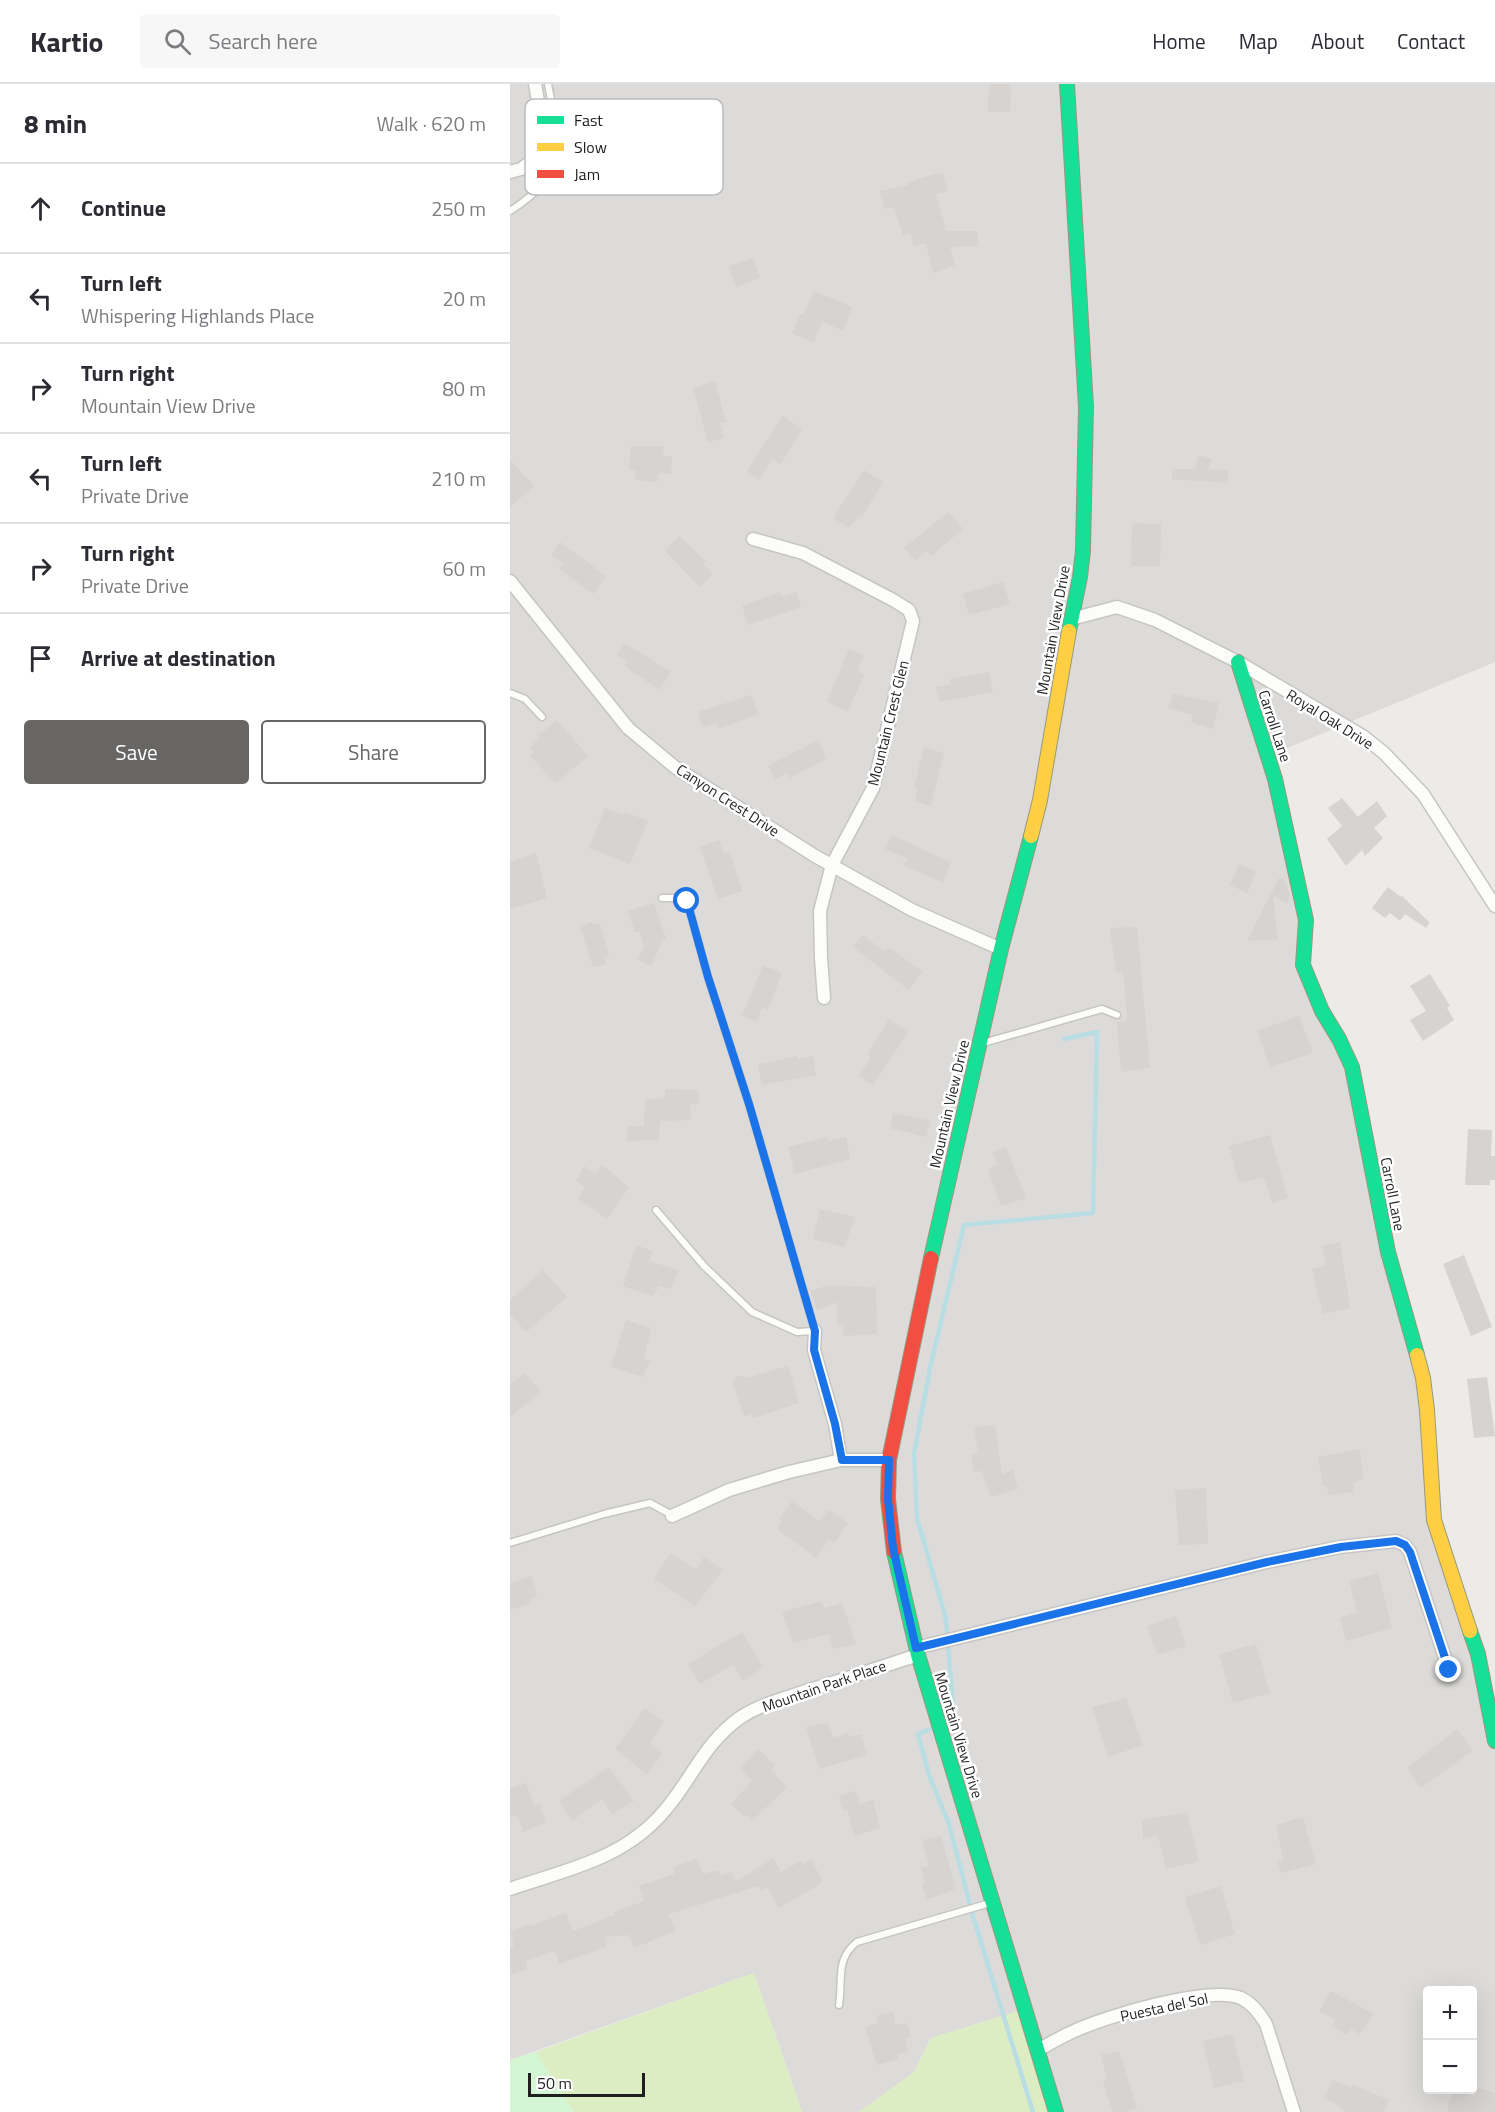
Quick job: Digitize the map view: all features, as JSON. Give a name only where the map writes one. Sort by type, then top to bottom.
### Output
[{"type":"street","points":[[535,84],[538,99]]},
{"type":"street","name":"Mountain View Drive","points":[[1056,2112],[917,1651],[893,1548],[888,1499],[889,1460],[915,1330],[1001,949],[1040,800],[1071,619],[1077,597],[1083,550],[1086,407],[1067,84]]},
{"type":"street","points":[[510,172],[525,166]]},
{"type":"street","name":"Mountain Crest Glen","points":[[753,539],[803,553],[909,610],[913,621],[873,788],[832,865],[820,910],[824,998]]},
{"type":"street","name":"Canyon Crest Drive","points":[[510,581],[628,728],[676,768],[832,865],[912,910],[1001,949]]},
{"type":"street","name":"Royal Oak Drive","points":[[1071,619],[1117,607],[1155,620],[1238,662],[1364,737],[1384,753],[1423,794],[1495,906]]},
{"type":"street","name":"Carroll Lane","points":[[1238,662],[1275,778],[1304,909],[1306,920],[1303,965],[1322,1011],[1352,1067],[1388,1252],[1423,1378],[1434,1520],[1478,1654],[1495,1741]]},
{"type":"street","points":[[815,1331],[814,1350],[835,1424],[842,1460]]},
{"type":"street","points":[[672,1515],[729,1490],[789,1472],[842,1460],[889,1460]]},
{"type":"street","name":"Mountain Park Place","points":[[510,1889],[623,1848],[648,1829],[667,1808],[709,1746],[741,1717],[778,1701],[917,1651],[1267,1562],[1350,1546],[1396,1541],[1405,1545],[1410,1552],[1449,1670]]},
{"type":"street","name":"Puesta del Sol","points":[[1038,2050],[1072,2032],[1132,2011],[1198,1997],[1229,1995],[1243,1999],[1259,2013],[1266,2024],[1294,2112]]},
{"type":"lane","points":[[548,84],[551,99]]},
{"type":"lane","points":[[510,211],[534,195]]},
{"type":"lane","points":[[510,693],[525,699],[542,717]]},
{"type":"lane","points":[[656,1210],[704,1266],[752,1312],[797,1332],[815,1331],[749,1104],[708,977],[692,915],[687,901],[680,898],[662,898]]},
{"type":"lane","points":[[980,1044],[1102,1009],[1117,1015]]},
{"type":"lane","points":[[510,1543],[604,1514],[650,1503],[672,1515]]},
{"type":"lane","points":[[839,2005],[842,1989],[841,1963],[848,1949],[857,1942],[993,1903]]},
{"type":"shaded area","points":[[510,84],[1495,84],[1495,662],[1268,756],[1306,920],[1303,965],[1339,1039],[1423,1378],[1434,1520],[1495,1741],[1495,2112],[1056,2112],[1025,2009],[931,2038],[914,2072],[859,2112],[802,2112],[754,1973],[510,2060]]},
{"type":"green space","points":[[754,1973],[802,2112],[574,2112],[536,2052]]},
{"type":"green space","points":[[1018,2011],[1048,2112],[859,2112],[914,2072],[931,2038]]},
{"type":"green space","points":[[536,2052],[574,2112],[510,2112],[510,2060]]},
{"type":"building","points":[[989,84],[1011,84],[1010,112],[988,112]]},
{"type":"building","points":[[943,172],[948,191],[936,194],[946,231],[977,231],[978,246],[950,247],[955,265],[933,273],[926,243],[914,246],[910,234],[903,236],[894,207],[884,209],[880,191],[908,185],[907,182]]},
{"type":"building","points":[[753,258],[760,278],[736,287],[729,266]]},
{"type":"building","points":[[814,291],[852,307],[843,331],[822,321],[814,342],[792,334],[800,314],[803,315]]},
{"type":"building","points":[[715,381],[726,422],[720,423],[724,438],[708,442],[693,388]]},
{"type":"building","points":[[783,415],[802,430],[780,465],[773,458],[759,480],[747,471]]},
{"type":"building","points":[[631,446],[664,446],[663,456],[672,457],[671,474],[659,473],[657,482],[635,480],[636,471],[629,470]]},
{"type":"building","points":[[1199,455],[1212,459],[1208,469],[1229,470],[1227,483],[1172,479],[1172,469],[1195,469]]},
{"type":"building","points":[[510,460],[534,486],[510,507]]},
{"type":"building","points":[[864,470],[883,482],[862,517],[859,516],[849,528],[833,518]]},
{"type":"building","points":[[948,512],[963,529],[931,556],[927,550],[915,561],[904,548]]},
{"type":"building","points":[[1132,523],[1161,524],[1160,566],[1131,566]]},
{"type":"building","points":[[679,536],[705,561],[703,564],[713,574],[700,587],[665,551]]},
{"type":"building","points":[[560,542],[606,576],[593,594],[559,569],[563,564],[551,555]]},
{"type":"building","points":[[1003,582],[1010,604],[969,615],[963,594]]},
{"type":"building","points":[[780,592],[782,597],[796,592],[801,607],[748,625],[742,606]]},
{"type":"building","points":[[624,643],[671,672],[659,690],[625,666],[627,662],[617,655]]},
{"type":"building","points":[[849,649],[864,656],[858,670],[864,675],[848,711],[827,702]]},
{"type":"building","points":[[989,672],[993,692],[940,702],[936,687],[951,684],[950,679]]},
{"type":"building","points":[[1173,694],[1219,703],[1213,729],[1191,722],[1193,715],[1168,708]]},
{"type":"building","points":[[752,695],[758,714],[719,729],[716,723],[702,727],[698,712]]},
{"type":"building","points":[[557,720],[588,756],[556,783],[530,756],[534,752],[530,747],[539,738],[538,736]]},
{"type":"building","points":[[818,740],[826,759],[790,778],[788,773],[775,779],[768,766]]},
{"type":"building","points":[[924,747],[944,753],[931,806],[915,802],[918,788],[914,787]]},
{"type":"building","points":[[1342,798],[1358,817],[1377,801],[1387,816],[1374,828],[1383,838],[1365,856],[1362,850],[1346,866],[1327,839],[1342,826],[1328,808]]},
{"type":"building","points":[[605,808],[623,815],[625,812],[648,821],[630,864],[589,848]]},
{"type":"building","points":[[891,835],[951,862],[943,882],[904,866],[908,859],[885,849]]},
{"type":"building","points":[[719,840],[724,854],[730,852],[742,891],[718,899],[700,847]]},
{"type":"building","points":[[536,853],[547,898],[510,909],[510,862]]},
{"type":"building","points":[[1239,864],[1256,872],[1247,893],[1230,885]]},
{"type":"building","points":[[1279,878],[1286,881],[1290,898],[1287,903],[1273,896],[1278,939],[1247,941]]},
{"type":"building","points":[[1388,887],[1402,896],[1430,923],[1426,928],[1405,914],[1400,921],[1390,913],[1385,918],[1372,908]]},
{"type":"building","points":[[654,903],[666,939],[662,941],[651,966],[638,960],[644,946],[640,932],[635,932],[628,911]]},
{"type":"building","points":[[592,922],[593,925],[600,924],[609,956],[604,957],[606,964],[593,967],[580,926]]},
{"type":"building","points":[[1137,927],[1150,1068],[1121,1072],[1117,1022],[1127,1021],[1126,1005],[1123,972],[1116,973],[1110,928]]},
{"type":"building","points":[[863,935],[884,951],[890,948],[922,971],[909,990],[853,947]]},
{"type":"building","points":[[763,965],[782,973],[768,1010],[762,1008],[757,1022],[742,1016]]},
{"type":"building","points":[[1430,974],[1450,1006],[1447,1008],[1454,1020],[1423,1041],[1410,1020],[1426,1011],[1410,986]]},
{"type":"building","points":[[1299,1016],[1313,1053],[1270,1067],[1257,1031]]},
{"type":"building","points":[[889,1019],[908,1032],[873,1085],[859,1076],[871,1057],[867,1054]]},
{"type":"building","points":[[797,1056],[798,1059],[813,1056],[816,1075],[762,1085],[758,1064]]},
{"type":"building","points":[[665,1089],[698,1090],[699,1103],[690,1104],[691,1120],[660,1121],[659,1140],[627,1141],[627,1126],[644,1126],[645,1100],[665,1098]]},
{"type":"building","points":[[893,1113],[931,1121],[926,1137],[890,1128]]},
{"type":"building","points":[[1468,1129],[1492,1130],[1491,1156],[1495,1156],[1495,1180],[1490,1180],[1490,1185],[1465,1185]]},
{"type":"building","points":[[1270,1135],[1288,1198],[1272,1203],[1264,1177],[1239,1183],[1229,1146]]},
{"type":"building","points":[[827,1137],[828,1141],[846,1137],[850,1159],[795,1174],[788,1147]]},
{"type":"building","points":[[1006,1147],[1026,1198],[1001,1206],[988,1169],[997,1164],[992,1152]]},
{"type":"building","points":[[602,1165],[629,1187],[607,1219],[578,1198],[585,1187],[576,1181],[584,1166],[596,1174]]},
{"type":"building","points":[[820,1209],[855,1217],[844,1247],[813,1239]]},
{"type":"building","points":[[1340,1242],[1350,1308],[1323,1314],[1312,1269],[1326,1265],[1322,1246]]},
{"type":"building","points":[[636,1245],[653,1251],[649,1261],[678,1270],[671,1289],[659,1286],[653,1296],[623,1286]]},
{"type":"building","points":[[1464,1255],[1492,1327],[1471,1336],[1443,1264]]},
{"type":"building","points":[[543,1270],[567,1297],[526,1332],[510,1314],[510,1300]]},
{"type":"building","points":[[828,1285],[876,1287],[877,1334],[843,1336],[844,1325],[837,1325],[837,1302],[817,1310],[811,1291]]},
{"type":"building","points":[[626,1320],[651,1328],[644,1359],[650,1360],[643,1377],[611,1367]]},
{"type":"building","points":[[788,1366],[799,1403],[753,1418],[751,1414],[744,1417],[733,1383],[736,1377],[747,1378]]},
{"type":"building","points":[[525,1373],[541,1392],[510,1417],[510,1384]]},
{"type":"building","points":[[1487,1377],[1495,1436],[1474,1438],[1467,1379]]},
{"type":"building","points":[[995,1425],[1002,1474],[1013,1470],[1018,1489],[991,1497],[982,1471],[974,1472],[971,1454],[978,1453],[974,1427]]},
{"type":"building","points":[[1360,1449],[1363,1479],[1353,1483],[1353,1492],[1328,1495],[1327,1486],[1323,1487],[1318,1457]]},
{"type":"building","points":[[1206,1488],[1208,1544],[1179,1545],[1175,1490]]},
{"type":"building","points":[[792,1501],[819,1521],[829,1510],[848,1523],[834,1543],[829,1539],[816,1558],[777,1529],[782,1521],[779,1519]]},
{"type":"building","points":[[670,1553],[696,1569],[704,1557],[723,1570],[695,1606],[654,1579]]},
{"type":"building","points":[[1378,1573],[1392,1628],[1346,1641],[1340,1618],[1357,1612],[1349,1581]]},
{"type":"building","points":[[532,1576],[537,1597],[530,1599],[532,1603],[510,1610],[510,1583]]},
{"type":"building","points":[[821,1601],[824,1608],[842,1603],[856,1644],[833,1649],[829,1634],[793,1643],[782,1612]]},
{"type":"building","points":[[1176,1616],[1186,1646],[1157,1655],[1147,1626]]},
{"type":"building","points":[[742,1632],[763,1667],[743,1681],[733,1665],[700,1684],[688,1664]]},
{"type":"building","points":[[1256,1644],[1270,1693],[1233,1703],[1219,1654]]},
{"type":"building","points":[[1126,1698],[1143,1745],[1108,1757],[1092,1707]]},
{"type":"building","points":[[645,1708],[664,1722],[650,1744],[662,1754],[647,1774],[615,1749]]},
{"type":"building","points":[[828,1723],[833,1738],[848,1733],[850,1737],[861,1734],[867,1755],[819,1769],[806,1727]]},
{"type":"building","points":[[1457,1729],[1473,1750],[1421,1788],[1407,1768]]},
{"type":"building","points":[[758,1749],[775,1765],[771,1770],[787,1787],[753,1820],[746,1814],[744,1817],[731,1804],[752,1781],[740,1768]]},
{"type":"building","points":[[609,1767],[634,1801],[612,1814],[602,1799],[572,1821],[559,1801]]},
{"type":"building","points":[[526,1783],[534,1805],[540,1804],[546,1823],[523,1832],[517,1815],[510,1817],[510,1788]]},
{"type":"building","points":[[856,1791],[860,1804],[873,1800],[880,1828],[854,1836],[847,1809],[843,1811],[839,1796]]},
{"type":"building","points":[[1187,1812],[1199,1861],[1166,1869],[1158,1836],[1143,1838],[1142,1820]]},
{"type":"building","points":[[1303,1817],[1316,1864],[1281,1873],[1278,1862],[1283,1860],[1276,1825]]},
{"type":"building","points":[[941,1836],[956,1890],[927,1899],[922,1885],[925,1883],[921,1868],[929,1866],[922,1840]]},
{"type":"building","points":[[773,1858],[781,1872],[801,1861],[803,1864],[811,1859],[823,1882],[779,1908],[767,1887],[760,1890],[758,1886],[669,1914],[676,1931],[634,1948],[629,1935],[604,1937],[607,1947],[559,1964],[555,1951],[526,1961],[527,1969],[510,1975],[510,1948],[514,1946],[510,1931],[566,1913],[573,1931],[615,1915],[614,1912],[644,1901],[639,1886],[675,1874],[673,1867],[697,1859],[703,1874],[719,1870],[720,1875],[732,1872],[735,1882]]},
{"type":"building","points":[[1221,1886],[1235,1934],[1200,1945],[1185,1897]]},
{"type":"building","points":[[1331,1991],[1374,2014],[1359,2034],[1351,2029],[1346,2035],[1332,2026],[1335,2020],[1319,2011]]},
{"type":"building","points":[[893,2012],[896,2025],[907,2023],[911,2037],[905,2039],[908,2052],[897,2054],[898,2059],[877,2065],[865,2027],[878,2023],[876,2016]]},
{"type":"building","points":[[1233,2034],[1244,2081],[1214,2088],[1203,2041]]},
{"type":"building","points":[[1119,2051],[1137,2108],[1112,2112],[1103,2080],[1107,2079],[1101,2055]]},
{"type":"building","points":[[1333,2080],[1351,2088],[1353,2085],[1389,2100],[1384,2112],[1348,2112],[1341,2109],[1324,2098]]},
{"type":"building","points":[[1477,2087],[1495,2093],[1495,2112],[1448,2112],[1451,2094],[1475,2095]]},
{"type":"waterway","points":[[943,1724],[954,1720],[946,1619],[917,1518],[914,1454],[930,1368],[964,1225],[1093,1213],[1097,1032],[1064,1039]]},
{"type":"waterway","points":[[936,1727],[918,1734],[929,1775],[949,1824],[973,1916],[1033,2112]]},
{"type":"traffic: fast","points":[[1067,84],[1086,407],[1083,550],[1069,631]]},
{"type":"traffic: fast","points":[[1238,662],[1275,779],[1306,920],[1303,965],[1322,1011],[1352,1067],[1388,1252],[1417,1355]]},
{"type":"traffic: fast","points":[[931,1258],[1001,949],[1031,836]]},
{"type":"traffic: fast","points":[[894,1552],[918,1655],[1056,2112]]},
{"type":"traffic: fast","points":[[1470,1631],[1478,1654],[1495,1741]]},
{"type":"traffic: slow","points":[[1031,836],[1040,800],[1069,631]]},
{"type":"traffic: slow","points":[[1417,1355],[1427,1410],[1434,1520],[1470,1631]]},
{"type":"traffic: jam","points":[[894,1552],[888,1499],[889,1460],[931,1258]]},
{"type":"route","points":[[687,901],[815,1331],[814,1350],[835,1424],[842,1460],[889,1460],[888,1499],[893,1548],[916,1648],[1267,1562],[1359,1544],[1396,1541],[1405,1545],[1410,1552],[1449,1670]]}]
